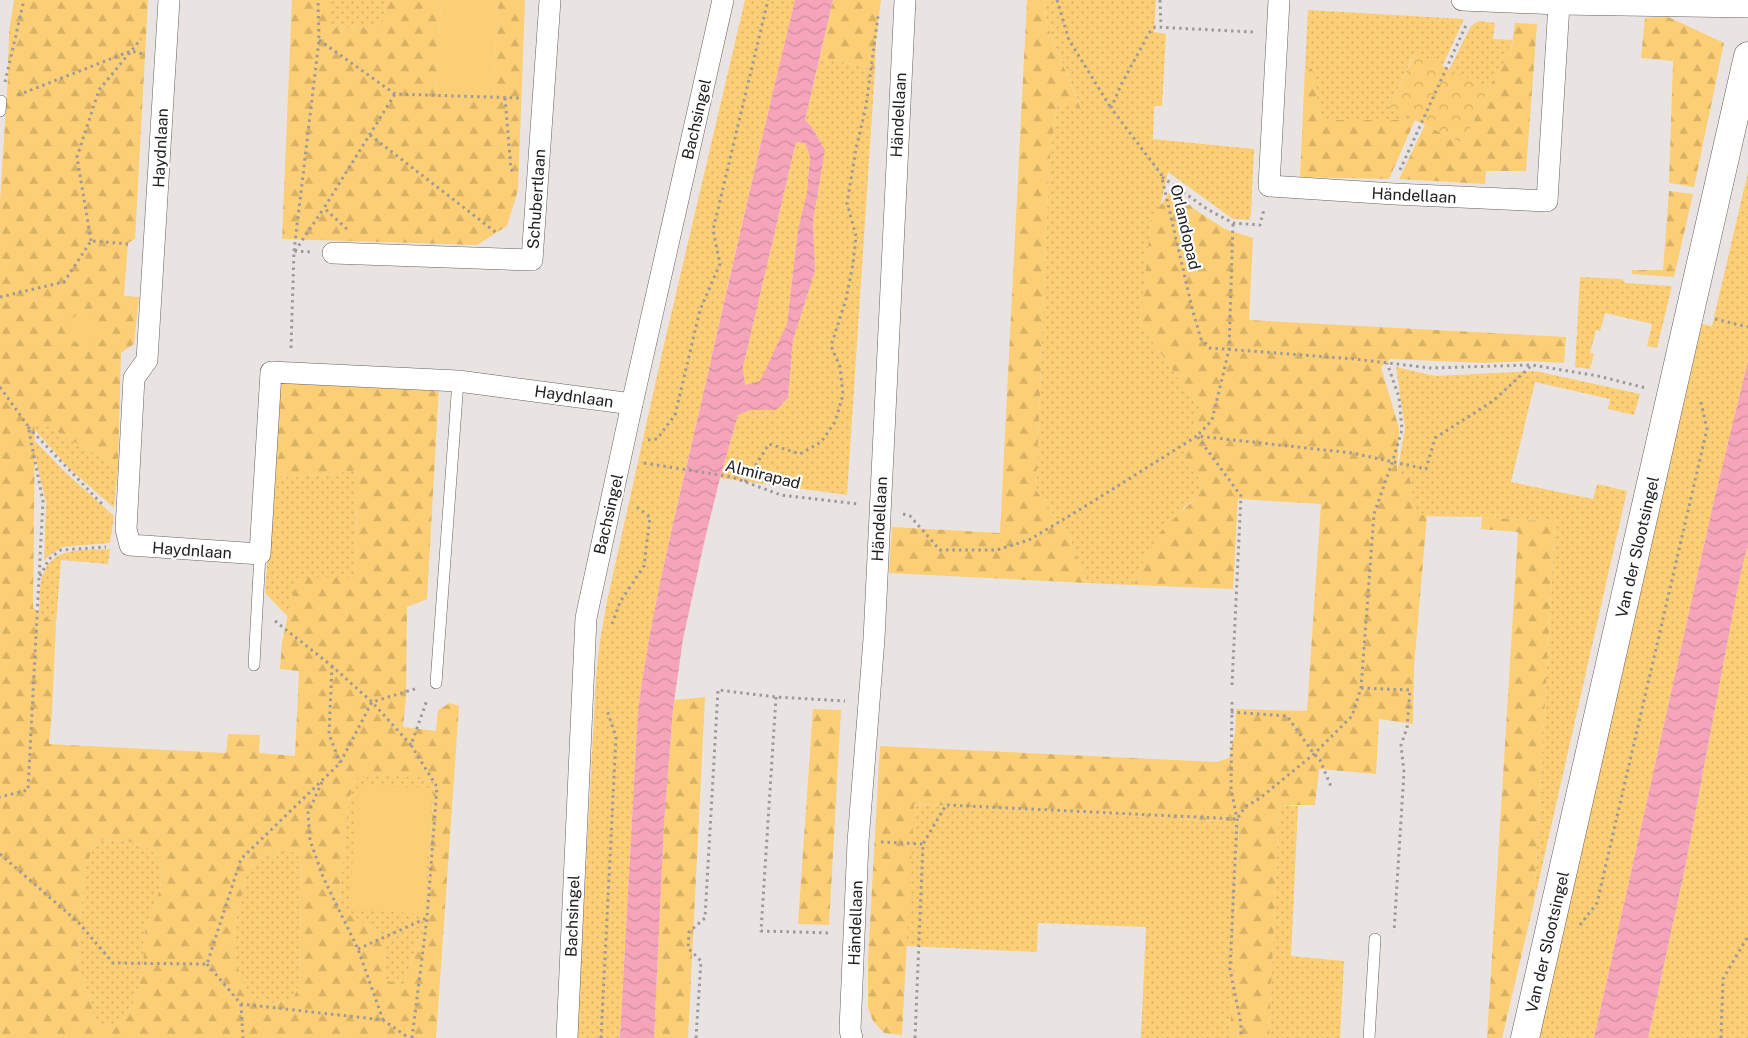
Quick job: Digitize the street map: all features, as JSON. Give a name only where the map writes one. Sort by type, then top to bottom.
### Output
[{"type":"street","name":"Schubertlaan","points":[[334,252],[532,260],[550,0]]},
{"type":"street","name":"Bachsingel","points":[[567,1038],[586,618],[723,0]]},
{"type":"street","name":"Händellaan","points":[[852,1038],[850,1030],[858,842],[880,506],[905,0]]},
{"type":"street","points":[[1269,186],[1279,0]]},
{"type":"street","points":[[1462,0],[1559,4],[1748,7]]},
{"type":"street","name":"Haydnlaan","points":[[169,3],[147,360],[134,378],[128,537],[260,554],[271,372],[458,381],[632,404]]},
{"type":"street","name":"Händellaan","points":[[1269,186],[1548,201],[1559,4]]},
{"type":"street","name":"Van der Slootsingel","points":[[1525,1038],[1685,393],[1748,56]]},
{"type":"lane","points":[[436,682],[458,381]]},
{"type":"lane","points":[[254,665],[260,554]]},
{"type":"lane","points":[[1369,1038],[1375,939]]},
{"type":"path","points":[[0,106],[24,0]]},
{"type":"path","points":[[290,374],[294,251],[318,40],[318,0]]},
{"type":"path","points":[[623,446],[657,439],[675,415],[700,310],[720,264],[713,230],[768,0]]},
{"type":"path","name":"Orlandopad","points":[[1057,0],[1069,40],[1112,108],[1162,176],[1193,312],[1201,339],[1210,348],[1430,368],[1532,365],[1685,393]]},
{"type":"path","points":[[1160,0],[1161,26]]},
{"type":"path","points":[[1394,194],[1395,181],[1472,15],[1473,0]]},
{"type":"path","points":[[0,297],[64,282],[91,241],[77,157],[99,90],[169,3]]},
{"type":"path","points":[[745,482],[769,444],[800,454],[822,442],[835,422],[843,395],[840,367],[831,346],[846,299],[853,264],[856,236],[848,203],[856,149],[866,106],[879,9]]},
{"type":"path","points":[[1112,108],[1121,86],[1149,33],[1156,27],[1277,34]]},
{"type":"path","points":[[318,40],[395,94],[519,98],[543,107]]},
{"type":"path","points":[[0,106],[131,51],[166,58]]},
{"type":"path","points":[[294,251],[324,208],[395,94]]},
{"type":"path","points":[[370,135],[532,260]]},
{"type":"path","points":[[1162,176],[1208,209],[1233,224],[1260,225],[1269,186]]},
{"type":"path","points":[[324,208],[373,254]]},
{"type":"path","name":"Almirapad","points":[[669,467],[732,477],[781,495],[880,506],[910,516],[940,550],[997,550],[1029,540],[1197,436],[1212,420],[1229,350],[1233,224]]},
{"type":"path","points":[[91,241],[155,246]]},
{"type":"path","points":[[294,251],[334,252]]},
{"type":"path","points":[[1237,819],[1246,807],[1260,798],[1314,754],[1352,716],[1360,688],[1374,514],[1402,430],[1399,397],[1387,363]]},
{"type":"path","points":[[1197,436],[1352,453],[1426,469],[1435,438],[1492,401],[1532,365]]},
{"type":"path","points":[[0,387],[28,426],[128,537]]},
{"type":"path","points":[[1577,929],[1597,903],[1707,429],[1685,393]]},
{"type":"path","points":[[0,796],[28,790],[43,501],[28,426]]},
{"type":"path","points":[[1197,436],[1242,496],[1232,686]]},
{"type":"path","points":[[610,629],[620,602],[644,566],[650,518],[614,488]]},
{"type":"path","points":[[38,578],[49,559],[61,550],[128,537]]},
{"type":"path","points":[[241,1004],[383,1020],[411,1038],[428,918],[437,787],[411,745],[372,702],[332,666],[258,607]]},
{"type":"path","points":[[332,666],[329,734],[340,763]]},
{"type":"path","points":[[207,964],[241,859],[340,763],[372,702],[436,682]]},
{"type":"path","points":[[411,745],[426,703],[436,682]]},
{"type":"path","points":[[1360,688],[1410,690],[1407,728],[1401,744],[1404,772],[1393,938]]},
{"type":"path","points":[[696,1038],[700,961],[688,948],[689,932],[704,918],[718,690],[776,697],[868,702]]},
{"type":"path","points":[[776,697],[761,931],[854,933]]},
{"type":"path","points":[[1232,702],[1231,789],[1237,819],[1230,969],[1241,1024],[1241,1038]]},
{"type":"path","points":[[601,1038],[616,736],[606,709]]},
{"type":"path","points":[[1231,712],[1288,716],[1320,760],[1332,789]]},
{"type":"path","points":[[324,779],[308,812],[310,840],[323,877],[358,949],[383,1020]]},
{"type":"path","points":[[915,1038],[923,844],[946,805],[1237,819]]},
{"type":"path","points":[[858,842],[923,844]]},
{"type":"path","points":[[0,854],[79,923],[113,963],[207,964],[241,1004],[243,1038]]},
{"type":"path","points":[[358,949],[428,918]]},
{"type":"path","points":[[1721,1038],[1723,979],[1748,937]]},
{"type":"green space","points":[[14,0],[148,0],[135,239],[128,243],[124,296],[139,297],[134,344],[121,353],[118,467],[35,419],[33,608],[56,624],[49,744],[226,753],[228,734],[260,735],[259,753],[295,756],[299,671],[280,669],[282,642],[296,578],[356,577],[357,470],[324,475],[273,478],[278,381],[439,387],[427,599],[407,607],[406,699],[403,727],[436,731],[438,710],[450,703],[459,706],[436,1038],[0,1038],[0,201],[9,32]],"holes":[[[394,775],[434,781],[426,917],[404,985],[385,980],[384,949],[379,934],[354,917],[338,910],[348,803],[356,778]],[[118,840],[143,846],[157,857],[162,871],[160,888],[145,930],[143,967],[138,989],[126,1016],[112,1026],[103,1026],[93,1021],[92,1005],[78,967],[84,873],[95,841]],[[280,851],[302,853],[299,985],[293,999],[279,1002],[267,1002],[258,999],[250,993],[244,985],[240,974],[235,950],[235,920],[245,881],[256,861]]]},
{"type":"green space","points":[[292,0],[330,0],[330,28],[378,27],[390,0],[441,0],[436,95],[493,98],[498,0],[525,0],[518,190],[507,226],[477,245],[282,239]]},
{"type":"green space","points":[[330,0],[390,0],[378,27],[329,28]]},
{"type":"green space","points":[[441,0],[498,0],[493,98],[436,95]]},
{"type":"green space","points":[[745,0],[795,0],[673,523],[643,673],[638,711],[620,1038],[577,1038],[599,647],[606,606],[663,349]]},
{"type":"green space","points":[[833,0],[881,0],[875,69],[820,57]]},
{"type":"green space","points":[[1027,0],[1044,0],[1047,26],[1081,109],[1057,104],[1049,166],[1036,490],[1070,538],[1087,583],[889,573],[892,527],[1000,533]]},
{"type":"green space","points":[[1044,0],[1156,0],[1154,32],[1166,34],[1162,106],[1154,106],[1153,139],[1254,149],[1251,214],[1249,220],[1233,219],[1168,172],[1160,207],[1151,219],[1140,324],[1199,407],[1187,444],[1185,458],[1188,466],[1202,482],[1198,496],[1184,508],[1147,553],[1134,585],[1087,583],[1070,538],[1036,490],[1049,166],[1057,104],[1081,108],[1047,26]]},
{"type":"green space","points":[[1308,10],[1464,19],[1442,67],[1414,54],[1389,108],[1415,120],[1321,120],[1312,70],[1305,68]]},
{"type":"green space","points":[[1668,17],[1724,43],[1694,187],[1669,183],[1673,61],[1641,58],[1645,18]]},
{"type":"green space","points":[[1479,21],[1495,23],[1493,39],[1512,40],[1511,51],[1489,88],[1449,70],[1471,26]]},
{"type":"green space","points":[[1515,23],[1537,24],[1526,171],[1486,171],[1485,184],[1399,179],[1425,125],[1463,143],[1489,88],[1511,51]]},
{"type":"green space","points":[[1415,53],[1489,88],[1463,143],[1389,108]]},
{"type":"green space","points":[[820,57],[875,69],[847,495],[720,478],[738,415],[751,410],[776,410],[788,398],[793,340],[815,271],[813,221],[825,150],[811,126],[805,120]]},
{"type":"green space","points":[[1305,68],[1312,69],[1321,120],[1415,120],[1389,179],[1300,177]]},
{"type":"green space","points":[[796,142],[805,143],[810,155],[807,192],[798,230],[787,324],[760,382],[745,385],[743,367]]},
{"type":"green space","points":[[1748,172],[1748,361],[1715,496],[1594,1038],[1539,1038],[1702,324],[1712,326]]},
{"type":"green space","points":[[1172,189],[1194,209],[1225,229],[1253,238],[1249,320],[1566,337],[1564,363],[1531,361],[1485,363],[1390,359],[1381,367],[1399,428],[1397,473],[1410,477],[1415,515],[1427,515],[1414,667],[1413,724],[1379,719],[1376,774],[1319,769],[1315,805],[1279,805],[1269,1038],[1230,1038],[1239,822],[914,804],[902,1035],[884,1033],[873,1021],[868,1007],[868,959],[880,746],[1217,762],[1229,758],[1235,733],[1236,709],[1307,711],[1321,504],[1238,499],[1233,589],[1134,585],[1147,553],[1161,531],[1198,496],[1202,482],[1188,466],[1185,458],[1187,444],[1199,407],[1140,324],[1151,219]]},
{"type":"green space","points":[[1669,191],[1693,194],[1674,277],[1632,274],[1632,270],[1663,270]]},
{"type":"green space","points":[[1580,277],[1621,279],[1626,283],[1672,286],[1657,348],[1647,346],[1652,324],[1605,313],[1600,331],[1596,330],[1590,353],[1594,354],[1590,369],[1575,367]]},
{"type":"green space","points":[[83,314],[94,318],[98,329],[94,340],[83,344],[72,340],[68,329],[72,318]]},
{"type":"green space","points":[[1396,367],[1435,376],[1535,371],[1640,394],[1634,415],[1608,409],[1610,399],[1535,382],[1511,482],[1593,499],[1597,484],[1627,491],[1534,902],[1555,522],[1482,517],[1415,516],[1410,477],[1397,473],[1405,429]]},
{"type":"green space","points":[[35,419],[118,467],[114,508],[70,469],[35,430]]},
{"type":"green space","points":[[34,440],[67,474],[114,516],[110,543],[62,547],[47,557],[44,562],[46,502],[34,452]]},
{"type":"green space","points":[[357,470],[356,578],[296,578],[288,617],[265,593],[273,478],[324,475]]},
{"type":"green space","points":[[1482,517],[1555,522],[1534,902],[1502,1038],[1487,1038],[1518,532],[1481,529]]},
{"type":"green space","points":[[1748,543],[1748,1038],[1648,1038],[1685,868],[1738,586]]},
{"type":"green space","points":[[110,549],[108,564],[61,560],[56,624],[39,612],[42,577],[53,559],[79,550]]},
{"type":"green space","points":[[705,697],[688,1038],[654,1038],[664,823],[674,700]]},
{"type":"green space","points":[[813,709],[841,710],[829,925],[798,924]]},
{"type":"green space","points":[[394,775],[434,781],[426,917],[404,985],[385,980],[384,950],[379,934],[365,924],[338,910],[348,803],[356,777]]},
{"type":"green space","points":[[358,786],[432,788],[424,914],[349,909]]},
{"type":"green space","points":[[913,804],[1239,822],[1230,1038],[1141,1038],[1146,927],[1038,923],[1037,952],[906,946]]},
{"type":"green space","points":[[1279,805],[1298,806],[1291,956],[1344,961],[1340,1038],[1269,1038]]},
{"type":"green space","points":[[118,840],[131,842],[149,849],[157,857],[162,871],[160,888],[145,930],[143,967],[135,998],[126,1016],[112,1026],[103,1026],[93,1021],[92,1005],[78,967],[84,873],[95,841]]},
{"type":"green space","points":[[280,851],[302,853],[299,985],[293,999],[267,1002],[258,999],[250,993],[240,975],[235,950],[235,920],[245,881],[252,866],[258,859]]},
{"type":"water","points":[[795,0],[833,0],[805,120],[811,126],[825,150],[813,221],[815,271],[793,340],[788,398],[776,410],[751,410],[738,415],[720,478],[683,639],[673,709],[664,823],[654,1038],[620,1038],[638,711],[643,673],[674,521]],"holes":[[[796,142],[805,143],[810,156],[807,192],[798,230],[787,324],[760,381],[745,385],[743,367]]]},
{"type":"water","points":[[1748,361],[1748,543],[1738,586],[1685,868],[1648,1038],[1594,1038],[1715,496]]}]
